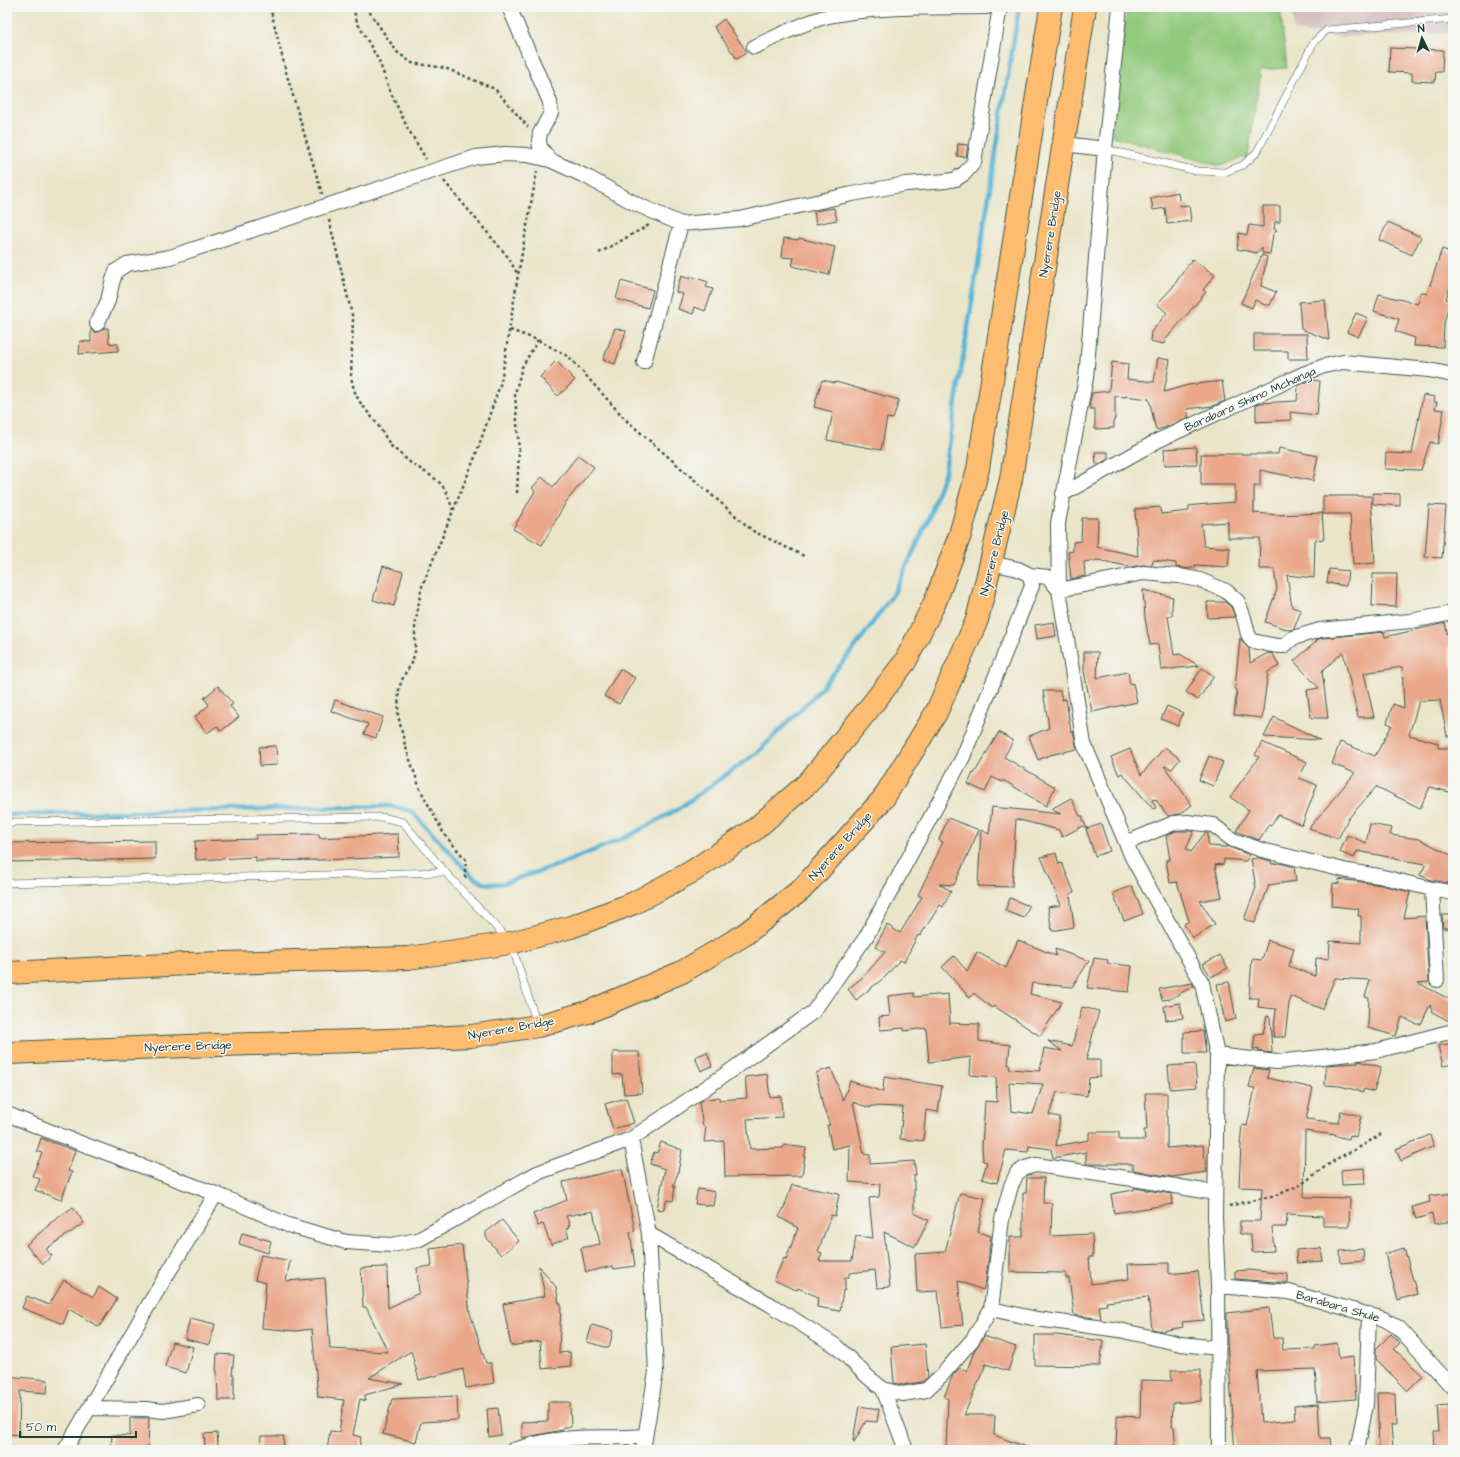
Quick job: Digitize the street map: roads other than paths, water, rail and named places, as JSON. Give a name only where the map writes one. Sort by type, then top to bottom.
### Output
[{"type":"main road","points":[[7,973],[187,964],[408,958],[511,943],[571,927],[634,903],[692,871],[754,830],[808,784],[868,711],[905,662],[935,602],[960,534],[978,469],[1052,7]]},
{"type":"main road","name":"Nyerere Bridge","points":[[7,1053],[471,1036],[538,1026],[588,1012],[682,972],[744,935],[802,889],[883,798],[936,713],[977,620],[1012,479],[1085,7]]},
{"type":"street","points":[[509,7],[550,102],[551,113],[540,134],[539,141],[545,159]]},
{"type":"street","points":[[754,47],[791,29],[828,16],[868,8],[987,7]]},
{"type":"street","points":[[97,324],[108,301],[116,271],[127,264],[170,257],[476,157],[505,154],[545,159],[589,178],[636,204],[681,224],[740,219],[898,185],[956,179],[966,173],[974,162],[1000,7]]},
{"type":"street","points":[[1120,7],[1105,149],[1086,378],[1058,523],[1057,549],[1060,590],[1084,744],[1132,857],[1202,983],[1217,1055],[1215,1209],[1218,1286],[1219,1450]]},
{"type":"street","points":[[1064,144],[1105,149]]},
{"type":"street","points":[[644,362],[681,224]]},
{"type":"street","name":"Barabara Shimo Mchanga","points":[[1063,494],[1157,441],[1303,374],[1324,366],[1343,362],[1364,363],[1429,370],[1453,375]]},
{"type":"street","points":[[991,563],[1018,569],[1030,575],[1048,576],[1060,590]]},
{"type":"street","points":[[1060,590],[1143,573],[1179,576],[1200,580],[1226,591],[1238,602],[1248,634],[1252,641],[1277,646],[1284,646],[1294,638],[1320,630],[1410,621],[1453,613]]},
{"type":"street","points":[[7,1114],[216,1194],[288,1225],[346,1242],[390,1245],[418,1240],[537,1173],[631,1139],[813,1012],[821,1001],[866,937],[962,757],[1032,586],[1030,575]]},
{"type":"street","points":[[1126,843],[1174,823],[1187,822],[1214,825],[1233,840],[1262,850],[1348,871],[1453,892]]},
{"type":"street","points":[[1432,889],[1437,980]]},
{"type":"street","points":[[1217,1055],[1277,1062],[1376,1051],[1453,1032]]},
{"type":"street","points":[[631,1139],[649,1234],[656,1372],[643,1450]]},
{"type":"street","points":[[649,1234],[771,1305],[836,1346],[868,1378],[883,1389],[903,1394],[926,1390],[942,1375],[973,1339],[991,1309],[1002,1219],[1011,1186],[1017,1173],[1025,1168],[1036,1165],[1140,1180],[1215,1193]]},
{"type":"street","points":[[65,1450],[156,1293],[216,1194]]},
{"type":"street","name":"Barabara Shule","points":[[1218,1286],[1289,1292],[1384,1319],[1399,1328],[1453,1388]]},
{"type":"street","points":[[991,1309],[1037,1319],[1119,1330],[1181,1344],[1218,1348]]},
{"type":"street","points":[[1357,1450],[1366,1405],[1369,1314]]},
{"type":"street","points":[[883,1389],[906,1450]]},
{"type":"street","points":[[90,1408],[146,1408],[163,1411],[198,1406]]},
{"type":"street","points":[[513,1450],[550,1441],[582,1438],[626,1438],[645,1436]]},
{"type":"lane","points":[[1105,149],[1197,171],[1225,172],[1243,165],[1257,152],[1314,42],[1327,30],[1453,19]]},
{"type":"lane","points":[[7,825],[14,822],[382,817],[403,822],[445,872],[511,943],[538,1026]]},
{"type":"lane","points":[[7,883],[445,872]]},
{"type":"waterway","points":[[7,815],[390,806],[411,811],[473,877],[483,883],[504,883],[561,864],[629,836],[678,809],[758,752],[817,693],[856,646],[894,593],[929,518],[945,471],[1019,7]]}]
